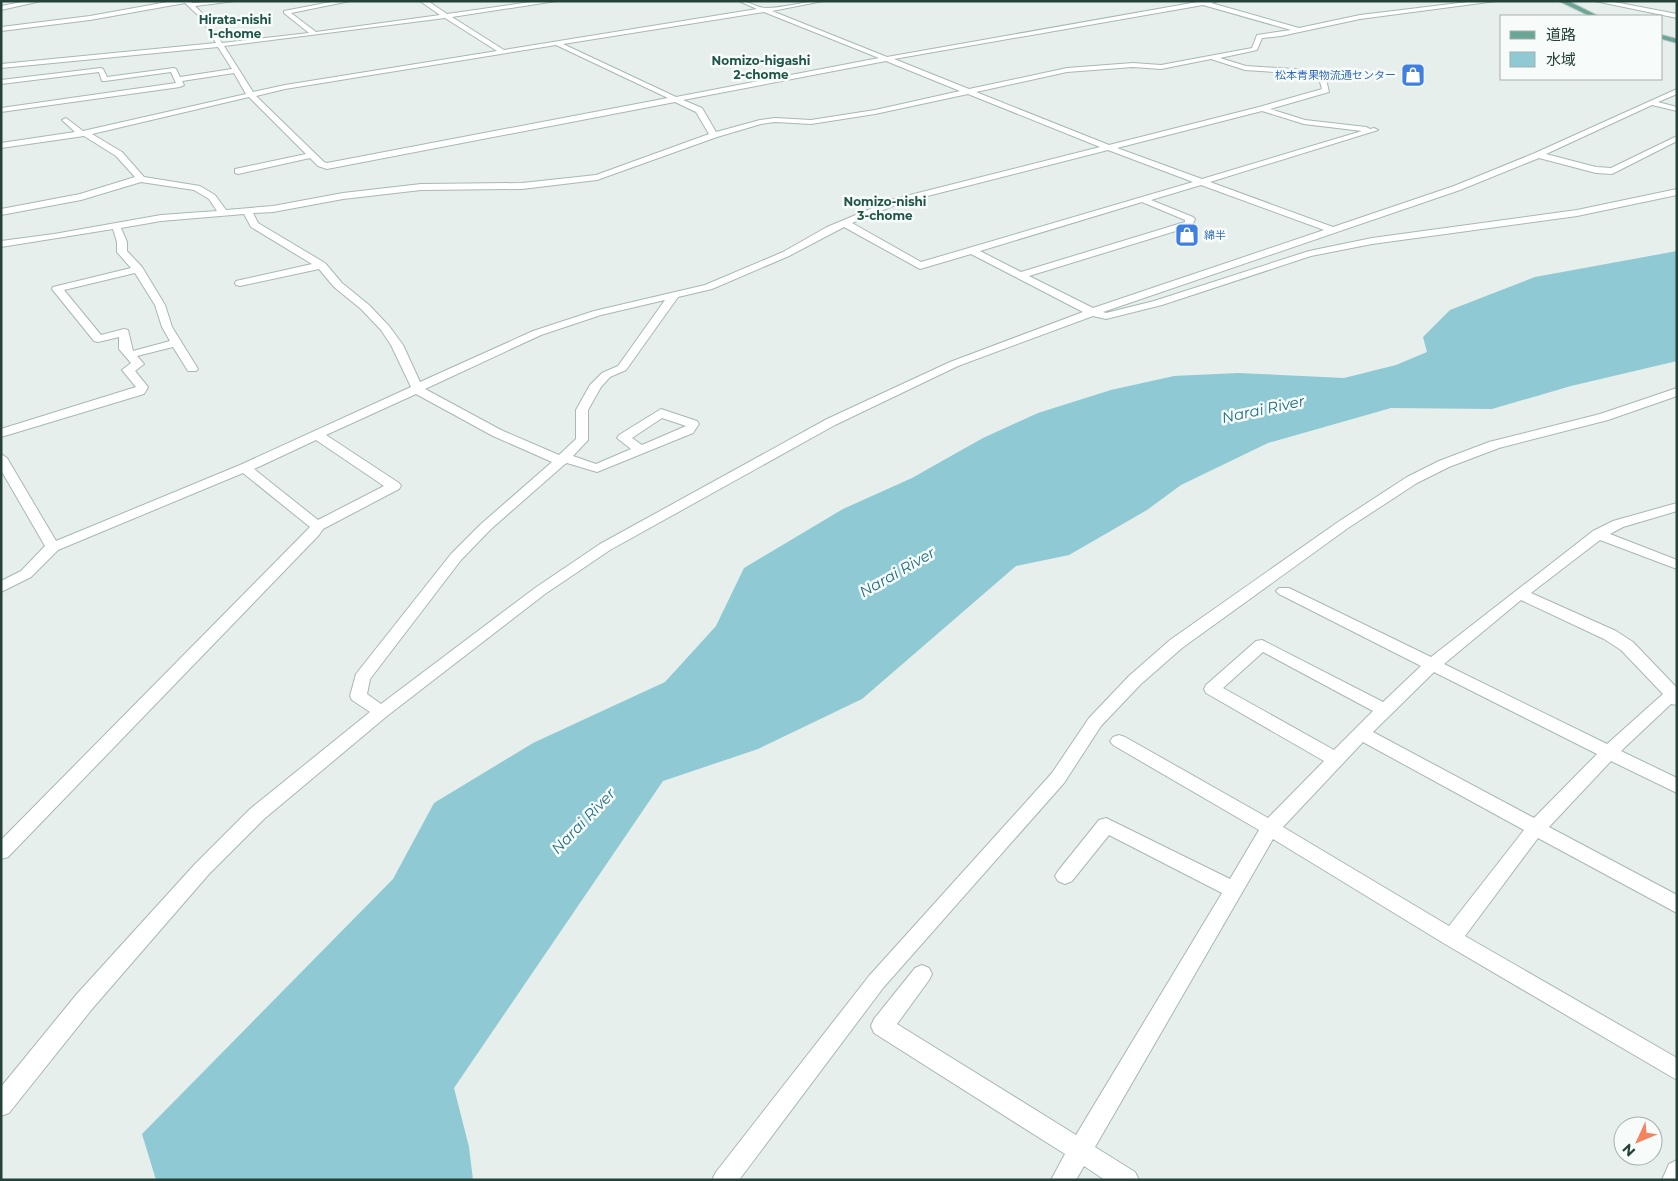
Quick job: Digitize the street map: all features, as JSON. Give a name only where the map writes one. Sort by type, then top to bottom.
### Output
[{"type":"main road","points":[[1562,1],[1593,15]]},
{"type":"main road","points":[[1663,37],[1677,41]]},
{"type":"street","points":[[1,8],[38,1]]},
{"type":"street","points":[[1,29],[188,3],[232,1]]},
{"type":"street","points":[[315,34],[286,12],[347,1]]},
{"type":"street","points":[[422,1],[505,53]]},
{"type":"street","points":[[1,66],[222,46],[553,1]]},
{"type":"street","points":[[742,1],[1109,148],[1333,230]]},
{"type":"street","points":[[1,146],[83,133],[286,87],[559,45],[820,1]]},
{"type":"street","points":[[188,3],[202,16],[222,46],[235,71],[252,94],[321,164],[337,165],[887,59],[1200,2],[1215,1]]},
{"type":"street","points":[[1,244],[161,218],[248,212],[343,196],[421,187],[530,186],[597,177],[714,134],[760,122],[775,120],[811,122],[875,112],[1085,68],[1133,66],[1161,68],[1255,49],[1259,36],[1281,34],[1360,16],[1493,1]]},
{"type":"street","points":[[1598,1],[1677,16]]},
{"type":"street","points":[[1200,2],[1298,30]]},
{"type":"street","points":[[559,45],[699,110],[714,134]]},
{"type":"street","points":[[1,587],[26,574],[53,547],[318,436],[537,333],[567,322],[708,287],[786,254],[830,229],[897,201],[1262,109],[1326,90],[1321,73],[1245,68],[1211,58]]},
{"type":"street","points":[[34,62],[40,96]]},
{"type":"street","points":[[1,82],[101,70],[105,79]]},
{"type":"street","points":[[1,110],[40,96],[180,86],[174,70],[96,80]]},
{"type":"street","points":[[178,79],[235,71]]},
{"type":"street","points":[[1,1104],[84,1002],[202,868],[257,814],[381,712],[540,591],[605,547],[831,422],[954,364],[1092,312],[1457,188],[1538,155],[1677,91]]},
{"type":"street","points":[[1651,103],[1677,109]]},
{"type":"street","points":[[844,223],[920,266],[1374,130],[1304,122],[1262,109]]},
{"type":"street","points":[[66,120],[83,133],[119,154],[141,179]]},
{"type":"street","points":[[1538,155],[1596,170],[1612,171],[1677,138]]},
{"type":"street","points":[[238,171],[314,156]]},
{"type":"street","points":[[1,212],[34,207],[107,190],[141,179],[199,187],[218,202],[224,214]]},
{"type":"street","points":[[971,250],[1092,312],[1106,316],[1318,252],[1372,241],[1577,213],[1677,192]]},
{"type":"street","points":[[1021,276],[1189,224],[1190,220],[1142,199]]},
{"type":"street","points":[[248,212],[254,226],[321,265],[338,285],[365,307],[385,328],[397,345],[418,390],[496,433],[564,460],[597,468],[641,450],[689,430],[693,424],[661,413],[624,438],[641,450]]},
{"type":"street","points":[[116,226],[122,242],[122,252],[138,269],[160,305],[167,327],[192,369]]},
{"type":"street","points":[[240,284],[321,265]]},
{"type":"street","points":[[1,433],[140,390],[142,387],[128,370],[138,364],[125,348],[124,332],[98,339],[57,289],[138,269]]},
{"type":"street","points":[[381,712],[358,696],[362,678],[456,556],[519,497],[564,460],[582,440],[582,410],[596,386],[606,374],[622,368],[675,294]]},
{"type":"street","points":[[129,355],[177,343]]},
{"type":"street","points":[[724,1180],[876,982],[1058,778],[1095,722],[1135,680],[1176,644],[1343,525],[1412,480],[1444,464],[1485,448],[1604,417],[1677,392]]},
{"type":"street","points":[[1,852],[314,532],[317,526],[394,486],[318,436]]},
{"type":"street","points":[[1,458],[53,547]]},
{"type":"street","points":[[245,468],[317,526]]},
{"type":"street","points":[[1063,1180],[1270,828],[1335,759],[1432,664],[1520,594],[1598,534],[1618,524],[1677,507]]},
{"type":"street","points":[[1598,534],[1677,565]]},
{"type":"street","points":[[1284,591],[1677,786]]},
{"type":"street","points":[[1452,938],[1535,829],[1609,752],[1664,700],[1676,696],[1627,646],[1610,635],[1520,594]]},
{"type":"street","points":[[1335,759],[1212,689],[1262,646],[1384,710]]},
{"type":"street","points":[[1361,733],[1677,905]]},
{"type":"street","points":[[1119,741],[1270,828],[1452,938],[1677,1070]]},
{"type":"street","points":[[1065,876],[1106,825],[1234,890]]},
{"type":"street","points":[[922,974],[882,1026],[1127,1180]]},
{"type":"street","points":[[1674,1180],[1677,1172]]},
{"type":"water","name":"Narai River","points":[[1677,251],[1677,361],[1571,386],[1492,409],[1391,408],[1268,443],[1181,485],[1147,510],[1069,555],[1016,566],[862,699],[758,749],[663,781],[454,1088],[469,1147],[473,1180],[156,1180],[142,1134],[393,879],[434,803],[533,743],[665,682],[716,626],[744,568],[843,509],[912,478],[983,438],[1038,413],[1111,390],[1174,376],[1238,373],[1344,378],[1396,365],[1427,352],[1423,337],[1450,310],[1535,277]]},
{"type":"place","name":"松本青果物流通センター","points":[[1413,75]]},
{"type":"place","name":"綿半","points":[[1187,235]]},
{"type":"district","name":"Hirata-nishi 1-chome","points":[[235,26]]},
{"type":"district","name":"Nomizo-higashi 2-chome","points":[[761,67]]},
{"type":"district","name":"Nomizo-nishi 3-chome","points":[[885,208]]}]
